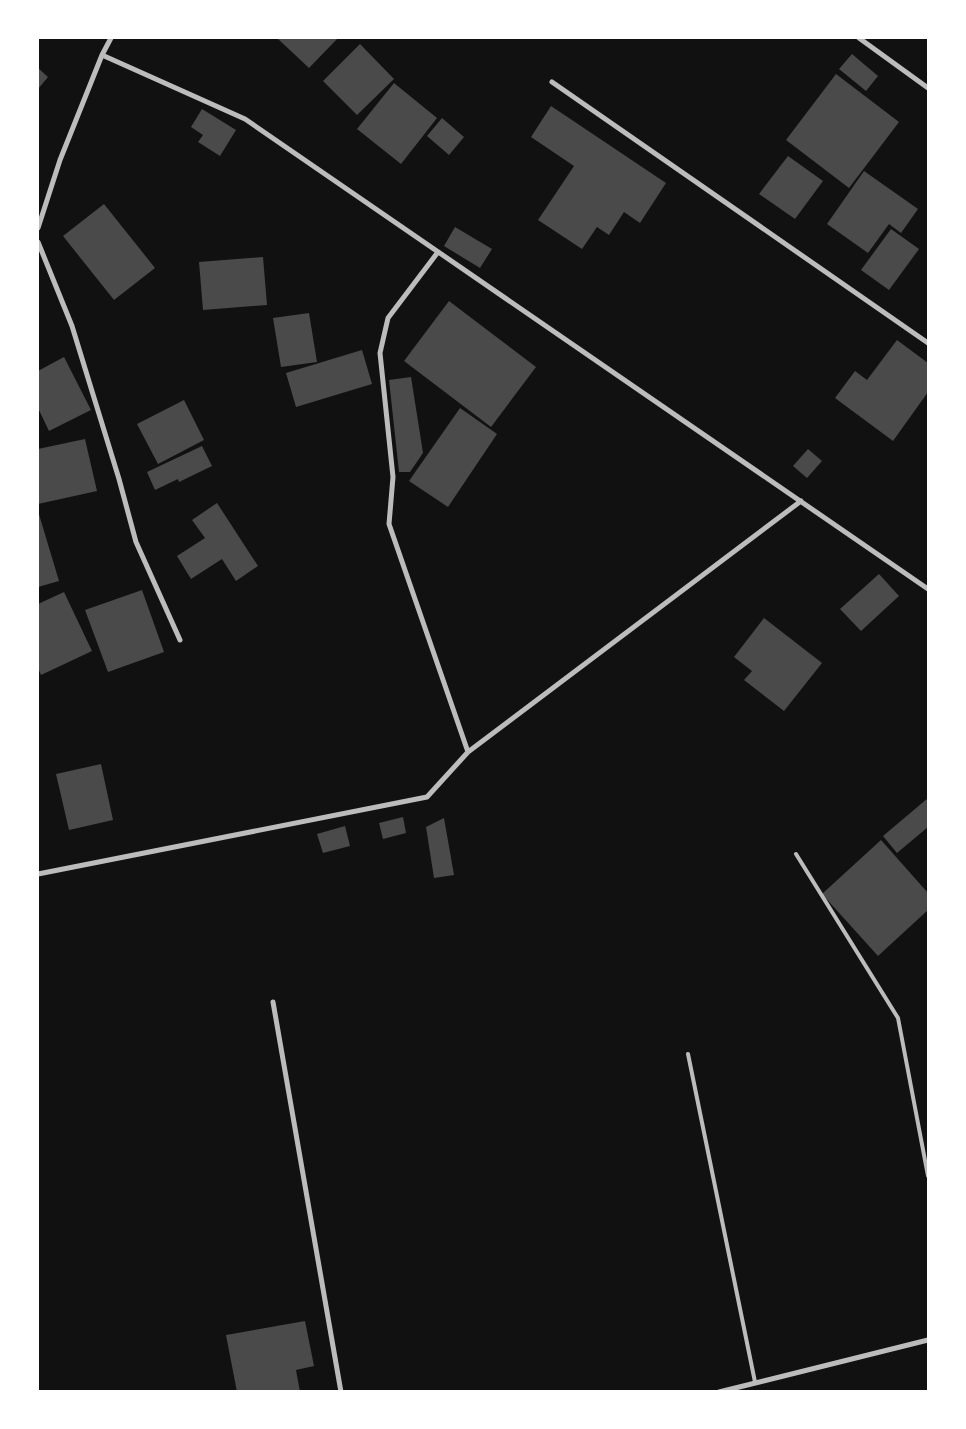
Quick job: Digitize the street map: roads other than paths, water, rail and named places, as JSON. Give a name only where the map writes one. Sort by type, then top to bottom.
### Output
[{"type":"street","points":[[38,228],[60,160],[102,55],[111,38]]},
{"type":"street","points":[[859,38],[928,88]]},
{"type":"street","points":[[102,55],[245,119],[928,589]]},
{"type":"street","points":[[552,82],[928,343]]},
{"type":"street","points":[[38,242],[72,326],[119,479],[136,542],[180,640]]},
{"type":"street","points":[[438,252],[388,318],[380,353],[393,476],[389,524],[468,752]]},
{"type":"street","points":[[38,874],[427,797],[468,752],[801,501]]},
{"type":"street","points":[[273,1002],[341,1392]]},
{"type":"street","points":[[719,1392],[928,1340]]},
{"type":"lane","points":[[796,854],[898,1018],[928,1176]]},
{"type":"lane","points":[[688,1054],[754,1382]]}]
